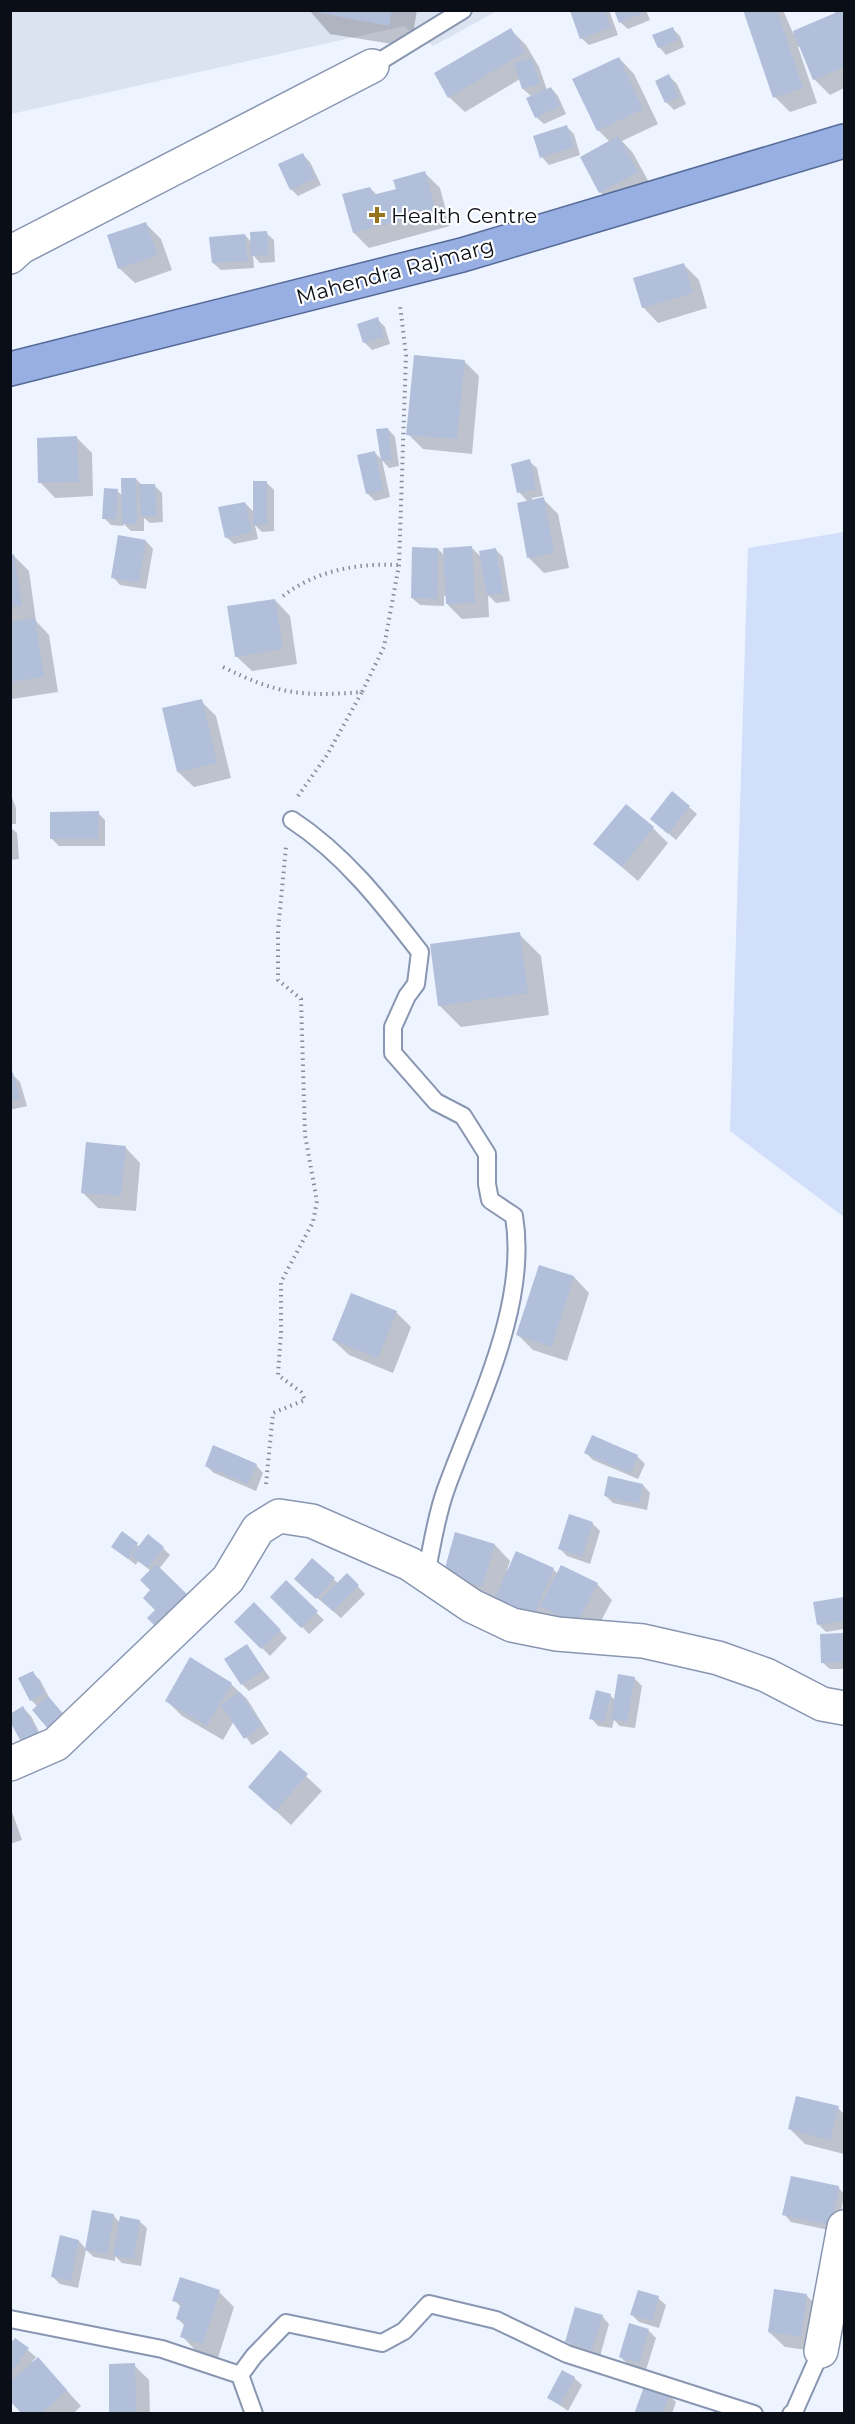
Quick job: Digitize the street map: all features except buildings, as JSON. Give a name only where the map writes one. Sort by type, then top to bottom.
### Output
[{"type":"highway","name":"Mahendra Rajmarg","points":[[10,369],[462,255],[844,141]]},
{"type":"street","points":[[10,257],[21,247],[372,66]]},
{"type":"street","points":[[10,1764],[56,1744],[228,1579],[258,1529],[279,1516],[312,1521],[410,1564],[472,1606],[512,1625],[557,1634],[643,1641],[718,1658],[766,1675],[822,1704],[844,1708]]},
{"type":"street","points":[[820,2350],[844,2227]]},
{"type":"street","points":[[820,2350],[844,2323]]},
{"type":"lane","points":[[372,66],[463,10]]},
{"type":"lane","points":[[292,820],[319,838],[371,890],[420,952],[416,984],[407,996],[393,1027],[393,1053],[436,1102],[463,1116],[487,1154],[487,1184],[490,1200],[514,1216],[517,1234],[516,1268],[504,1328],[483,1395],[445,1491],[426,1574]]},
{"type":"lane","points":[[240,2374],[286,2323],[382,2343],[404,2331],[429,2304],[496,2320],[567,2354],[754,2414]]},
{"type":"lane","points":[[10,2319],[162,2349],[240,2374]]},
{"type":"lane","points":[[793,2413],[820,2350]]},
{"type":"lane","points":[[240,2374],[254,2414]]},
{"type":"path","points":[[272,1520],[263,1500],[273,1413],[305,1400],[301,1392],[278,1375],[281,1282],[313,1222],[317,1201],[305,1135],[301,999],[278,980],[278,931],[285,854],[296,798],[327,755],[384,647],[399,565],[406,355],[397,271]]},
{"type":"path","points":[[284,596],[316,577],[342,568],[399,565]]},
{"type":"path","points":[[223,667],[284,692],[326,695],[362,692]]},
{"type":"shaded area","points":[[10,11],[497,11],[433,46],[404,26],[11,114]]},
{"type":"shaded area","points":[[844,532],[844,1217],[730,1131],[748,548]]},
{"type":"place","name":"Health Centre","points":[[377,215]]}]
